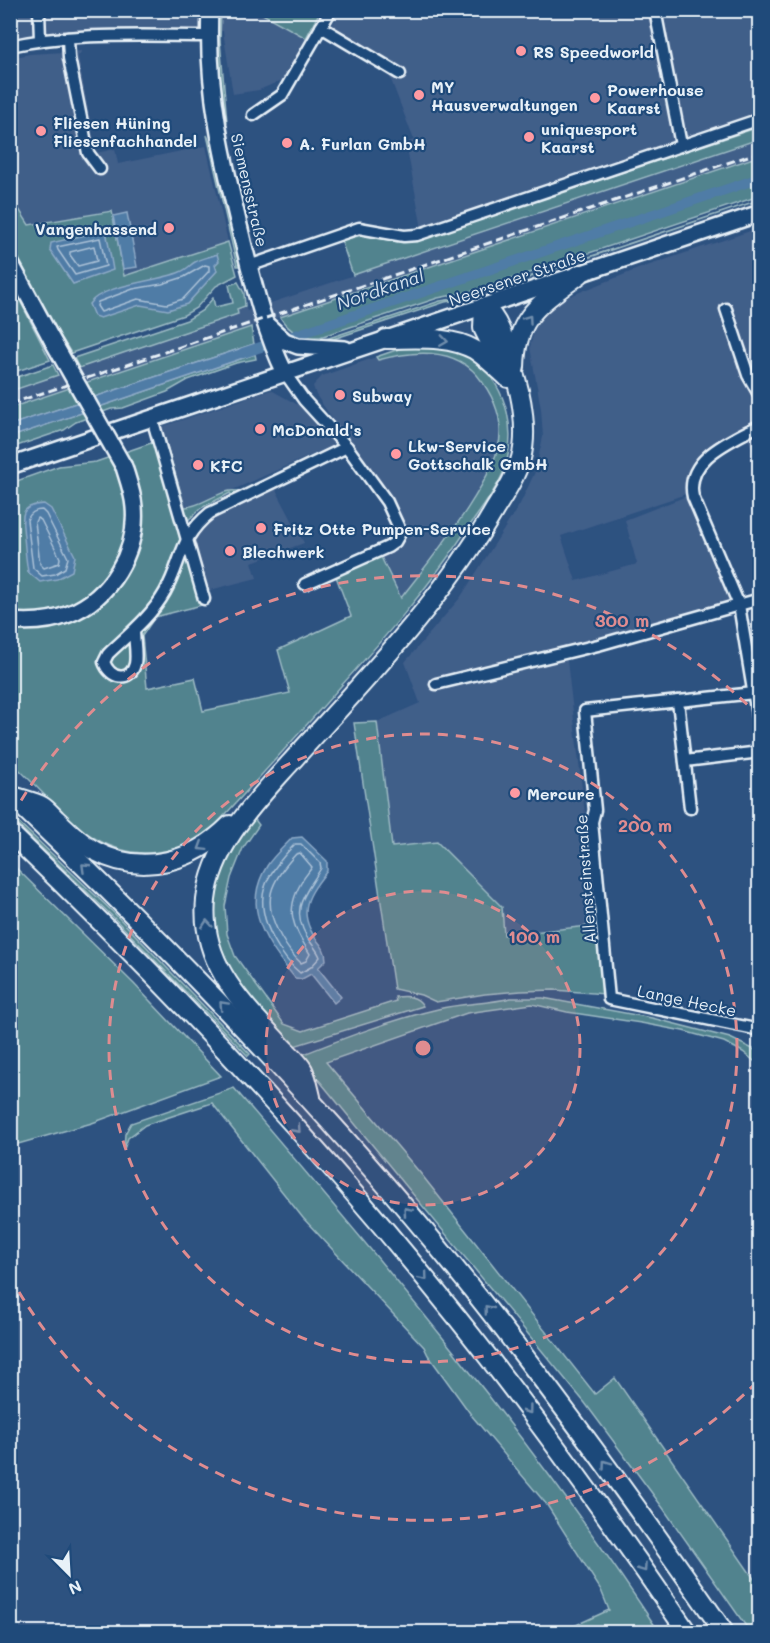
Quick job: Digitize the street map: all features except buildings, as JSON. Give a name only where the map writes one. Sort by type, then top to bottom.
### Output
[{"type":"highway","points":[[511,376],[517,344],[525,322],[543,302],[580,274]]},
{"type":"highway","points":[[10,795],[43,807],[95,851],[118,860],[140,863],[163,862],[200,850],[248,810],[366,678],[443,587],[483,531],[516,473],[524,441],[524,423],[520,402],[497,322],[484,307]]},
{"type":"highway","points":[[386,339],[438,339],[463,345],[511,376]]},
{"type":"highway","points":[[10,795],[270,1045],[295,1072],[313,1102],[432,1239],[515,1344],[640,1511],[724,1632]]},
{"type":"highway","points":[[248,810],[215,864],[208,884],[206,927],[216,963],[224,979],[270,1045]]},
{"type":"highway","points":[[10,833],[105,924],[233,1058],[333,1168],[434,1289],[552,1442],[687,1632]]},
{"type":"highway","points":[[10,850],[110,945],[173,996]]},
{"type":"street","points":[[39,10],[40,40]]},
{"type":"street","name":"Siemensstraße","points":[[210,10],[211,89],[216,128],[249,266],[276,355],[285,373]]},
{"type":"street","points":[[253,115],[282,95],[331,10]]},
{"type":"street","points":[[655,10],[681,145]]},
{"type":"street","points":[[321,27],[400,74]]},
{"type":"street","points":[[10,46],[40,40],[68,38],[209,36]]},
{"type":"street","points":[[68,38],[69,58],[88,153],[100,168]]},
{"type":"street","points":[[249,266],[359,228],[404,236],[417,235],[759,119]]},
{"type":"street","name":"Neersener Straße","points":[[10,466],[759,213]]},
{"type":"street","points":[[10,262],[124,467],[134,508],[133,530],[128,553],[118,572],[105,589],[89,603],[70,614],[32,623],[10,621]]},
{"type":"street","points":[[726,309],[748,375],[759,396]]},
{"type":"street","points":[[266,324],[285,341],[298,346],[355,349]]},
{"type":"street","points":[[250,384],[268,371],[276,355]]},
{"type":"street","points":[[285,373],[304,400],[347,447],[387,502],[396,519],[399,535],[388,547],[306,584]]},
{"type":"street","points":[[152,418],[204,599]]},
{"type":"street","points":[[759,425],[701,462],[694,475],[692,492],[739,605],[759,733]]},
{"type":"street","points":[[134,630],[164,594],[187,537],[196,524],[210,513],[347,447]]},
{"type":"street","points":[[436,684],[598,645],[759,600]]},
{"type":"street","name":"Allensteinstraße","points":[[609,999],[592,822],[595,810],[585,711],[754,693]]},
{"type":"street","points":[[678,701],[690,808]]},
{"type":"street","points":[[685,760],[759,752]]},
{"type":"street","name":"Lange Hecke","points":[[609,999],[759,1030]]},
{"type":"shaded area","points":[[11,11],[326,11],[287,78],[259,90],[233,94],[223,31],[39,35],[11,41]]},
{"type":"shaded area","points":[[341,11],[759,11],[759,115],[422,229],[406,143],[414,140],[388,72],[326,35]]},
{"type":"shaded area","points":[[82,51],[78,56],[96,153],[115,149],[118,164],[206,146],[228,242],[124,277],[111,211],[29,225],[15,203],[11,178],[10,58],[30,54]]},
{"type":"shaded area","points":[[759,139],[759,156],[11,407],[10,391],[238,314],[237,309],[245,306],[247,311]]},
{"type":"shaded area","points":[[759,228],[759,466],[746,434],[709,455],[692,492],[561,536],[576,581],[637,564],[625,520],[692,494],[739,605],[566,652],[598,925],[504,935],[392,847],[377,722],[420,703],[405,662],[460,598],[520,504],[535,472],[543,437],[541,409],[530,347],[541,317],[570,296],[638,269]]},
{"type":"shaded area","points":[[420,353],[441,354],[469,366],[486,387],[495,405],[500,434],[493,462],[481,487],[431,560],[401,598],[380,553],[410,536],[391,504],[316,395],[313,386],[322,376],[376,357],[378,360]]},
{"type":"shaded area","points":[[271,390],[300,406],[335,441],[332,446],[194,507],[185,507],[161,427]]},
{"type":"shaded area","points":[[274,486],[304,543],[252,562],[257,578],[206,591],[192,541],[207,520]]},
{"type":"green space","points":[[320,10],[306,38],[257,11]]},
{"type":"green space","points":[[217,11],[221,11],[220,40],[227,122],[224,123],[216,41]]},
{"type":"green space","points":[[759,127],[759,139],[353,275],[341,240],[363,235],[398,242],[418,240]]},
{"type":"green space","points":[[207,135],[212,147],[240,266],[237,266]]},
{"type":"green space","points":[[759,156],[759,196],[479,290],[438,298],[320,337],[308,337],[297,333],[280,317]]},
{"type":"green space","points":[[10,178],[15,203],[29,225],[112,211],[124,276],[228,242],[237,275],[216,286],[196,308],[184,315],[71,353],[50,322],[11,250]]},
{"type":"green space","points":[[759,200],[472,297],[445,302],[321,343],[320,341],[440,301],[472,296]]},
{"type":"green space","points":[[238,282],[244,293],[245,306],[237,309],[238,314],[79,368],[74,358],[187,320],[203,310],[213,298],[215,307],[233,303],[229,285]]},
{"type":"green space","points":[[11,283],[50,360],[10,373]]},
{"type":"green space","points":[[251,327],[254,344],[11,425],[10,408]]},
{"type":"green space","points":[[419,346],[449,350],[470,357],[487,372],[503,398],[507,412],[510,443],[503,473],[489,498],[434,577],[404,614],[213,828],[180,847],[149,853],[127,851],[89,834],[72,822],[11,762],[11,483],[59,466],[96,462],[154,442],[202,605],[155,617],[142,636],[147,688],[195,678],[203,711],[290,693],[278,650],[351,616],[335,574],[379,553],[401,598],[461,519],[476,495],[497,452],[500,426],[497,410],[482,381],[467,366],[456,359],[430,353],[404,354],[378,360],[376,357],[399,349]]},
{"type":"green space","points":[[255,354],[256,359],[236,363],[188,380],[167,392],[123,408],[111,409],[76,422],[64,430],[11,448],[10,437]]},
{"type":"green space","points":[[53,365],[58,375],[11,391],[11,379]]},
{"type":"green space","points":[[165,439],[185,507],[199,504],[227,491],[241,492],[232,496],[230,493],[201,508],[185,523],[163,445]]},
{"type":"green space","points":[[377,722],[392,847],[437,842],[502,907],[504,935],[598,925],[605,994],[554,990],[521,991],[436,1002],[421,995],[394,989],[354,723]]},
{"type":"green space","points":[[10,814],[115,914],[250,1054],[248,1056],[113,917],[11,818]]},
{"type":"green space","points":[[253,817],[259,825],[243,848],[231,878],[225,906],[227,934],[235,956],[284,1024],[303,1031],[396,1001],[395,997],[414,998],[423,1006],[291,1047],[235,983],[210,930],[220,865]]},
{"type":"green space","points":[[11,863],[134,984],[221,1076],[92,1123],[11,1146]]},
{"type":"green space","points":[[511,998],[543,998],[652,1018],[730,1038],[759,1052],[759,1065],[743,1052],[724,1042],[683,1031],[532,1004],[467,1013],[326,1062],[421,1174],[595,1394],[615,1378],[759,1586],[759,1632],[750,1632],[663,1508],[585,1403],[299,1056],[420,1013]]},
{"type":"green space","points":[[234,1088],[346,1219],[455,1353],[560,1490],[659,1632],[640,1632],[636,1628],[628,1632],[561,1632],[609,1610],[601,1590],[547,1505],[472,1416],[424,1347],[303,1218],[212,1103],[145,1125],[128,1138],[124,1149],[125,1134],[131,1123]]},
{"type":"water","points":[[127,213],[137,267],[123,269],[113,216]]},
{"type":"water","points":[[106,230],[113,270],[73,284],[50,250],[51,243]]},
{"type":"water","points":[[217,254],[219,261],[215,265],[217,271],[187,304],[168,310],[140,305],[100,318],[94,316],[89,304],[96,297],[131,284],[182,271],[198,261]]},
{"type":"water","points":[[254,344],[255,354],[11,437],[10,425]]},
{"type":"water","points":[[44,504],[51,509],[75,556],[72,571],[57,579],[40,582],[28,572],[23,518],[24,513],[30,507]]},
{"type":"water","points":[[302,837],[327,861],[327,871],[310,895],[306,911],[310,929],[325,954],[326,960],[318,968],[341,997],[334,1003],[311,974],[302,979],[295,978],[275,953],[261,926],[257,912],[256,897],[259,882],[267,866],[292,838]]},
{"type":"waterway","name":"Nordkanal","points":[[243,353],[760,178]]},
{"type":"railway","points":[[10,404],[760,152]]},
{"type":"place","name":"RS Speedworld","points":[[521,51]]},
{"type":"place","name":"MY Hausverwaltungen","points":[[419,95]]},
{"type":"place","name":"Powerhouse Kaarst","points":[[595,98]]},
{"type":"place","name":"Fliesen Hüning Fliesenfachhandel","points":[[41,131]]},
{"type":"place","name":"uniquesport Kaarst","points":[[529,137]]},
{"type":"place","name":"A. Furlan GmbH","points":[[287,143]]},
{"type":"place","name":"Vangenhassend","points":[[169,228]]},
{"type":"place","name":"Subway","points":[[340,395]]},
{"type":"place","name":"McDonald's","points":[[260,429]]},
{"type":"place","name":"Lkw-Service Gottschalk GmbH","points":[[396,454]]},
{"type":"place","name":"KFC","points":[[198,465]]},
{"type":"place","name":"Fritz Otte Pumpen-Service","points":[[261,528]]},
{"type":"place","name":"Blechwerk","points":[[230,551]]},
{"type":"place","name":"Mercure","points":[[515,793]]}]
